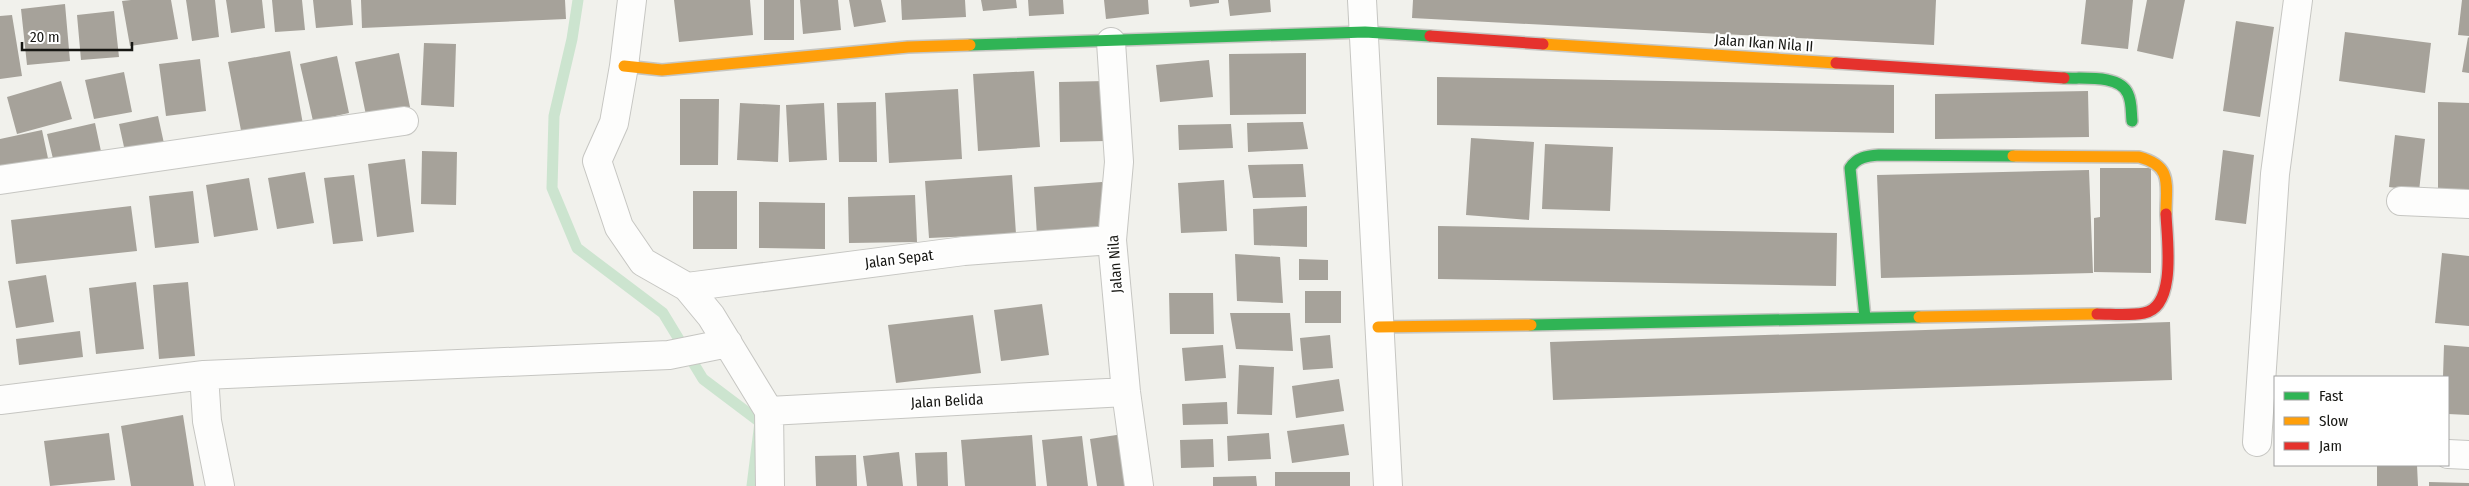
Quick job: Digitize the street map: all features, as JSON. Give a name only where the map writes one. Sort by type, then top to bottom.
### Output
[{"type":"street","points":[[632,0],[624,66],[614,124],[597,161],[619,227],[643,262],[687,287],[711,316],[722,345],[769,411],[770,486]]},
{"type":"street","points":[[1362,0],[1388,486]]},
{"type":"street","points":[[2258,442],[2275,174],[2298,0]]},
{"type":"street","name":"Jalan Ikan Nila II","points":[[624,66],[662,70],[908,47],[1111,42],[1365,32],[2112,81],[2123,85],[2129,95],[2132,121]]},
{"type":"street","name":"Jalan Nila","points":[[1111,42],[1119,162],[1112,240],[1126,392],[1139,486]]},
{"type":"street","points":[[0,180],[404,121]]},
{"type":"street","points":[[1378,327],[1865,318],[2150,312],[2160,303],[2167,284],[2168,196],[2164,174],[2154,161],[2139,157],[1861,157],[1850,168],[1865,318]]},
{"type":"street","points":[[2400,201],[2469,204]]},
{"type":"street","name":"Jalan Sepat","points":[[687,287],[964,251],[1112,240]]},
{"type":"street","points":[[0,400],[204,375],[670,355],[722,345]]},
{"type":"street","points":[[204,375],[207,421],[220,486]]},
{"type":"street","name":"Jalan Belida","points":[[769,411],[1126,392]]},
{"type":"street","points":[[2449,454],[2469,455]]},
{"type":"building","points":[[171,0],[178,39],[130,46],[122,1]]},
{"type":"building","points":[[186,0],[215,0],[219,37],[192,41]]},
{"type":"building","points":[[226,0],[262,0],[265,28],[231,33]]},
{"type":"building","points":[[272,0],[302,0],[305,30],[275,32]]},
{"type":"building","points":[[313,0],[351,0],[353,25],[316,28]]},
{"type":"building","points":[[361,0],[565,0],[566,19],[362,28]]},
{"type":"building","points":[[674,0],[750,0],[753,35],[679,42]]},
{"type":"building","points":[[764,0],[794,0],[794,40],[764,40]]},
{"type":"building","points":[[800,0],[838,0],[841,30],[803,34]]},
{"type":"building","points":[[849,0],[881,0],[886,22],[854,27]]},
{"type":"building","points":[[901,0],[965,0],[966,17],[902,20]]},
{"type":"building","points":[[981,0],[1016,0],[1017,8],[983,11]]},
{"type":"building","points":[[1028,0],[1063,0],[1064,14],[1029,16]]},
{"type":"building","points":[[1104,0],[1148,0],[1149,14],[1106,19]]},
{"type":"building","points":[[1189,0],[1219,0],[1219,3],[1190,7]]},
{"type":"building","points":[[1228,0],[1270,0],[1271,12],[1230,16]]},
{"type":"building","points":[[1413,0],[1936,0],[1934,45],[1412,18]]},
{"type":"building","points":[[2086,0],[2133,0],[2128,49],[2081,44]]},
{"type":"building","points":[[2147,0],[2185,0],[2173,59],[2137,51]]},
{"type":"building","points":[[2462,0],[2469,0],[2469,36],[2458,35]]},
{"type":"building","points":[[65,4],[70,61],[27,65],[21,9]]},
{"type":"building","points":[[114,11],[119,57],[81,60],[77,15]]},
{"type":"building","points":[[12,15],[22,76],[0,79],[0,16]]},
{"type":"building","points":[[2236,21],[2274,27],[2260,117],[2223,111]]},
{"type":"building","points":[[2345,32],[2431,43],[2425,93],[2339,81]]},
{"type":"building","points":[[2469,38],[2469,73],[2462,72]]},
{"type":"building","points":[[424,43],[456,44],[454,107],[421,105]]},
{"type":"building","points":[[290,51],[304,130],[243,141],[228,62]]},
{"type":"building","points":[[399,53],[410,107],[366,115],[355,62]]},
{"type":"building","points":[[1306,53],[1306,114],[1230,115],[1229,54]]},
{"type":"building","points":[[337,56],[349,113],[313,121],[300,64]]},
{"type":"building","points":[[200,59],[206,111],[166,116],[159,64]]},
{"type":"building","points":[[1209,60],[1213,97],[1160,102],[1156,65]]},
{"type":"building","points":[[1034,71],[1040,147],[978,151],[973,74]]},
{"type":"building","points":[[124,72],[132,112],[94,119],[85,80]]},
{"type":"building","points":[[1437,77],[1894,85],[1894,133],[1437,125]]},
{"type":"building","points":[[61,81],[72,119],[17,134],[7,97]]},
{"type":"building","points":[[1105,81],[1106,141],[1060,142],[1059,82]]},
{"type":"building","points":[[958,89],[962,159],[889,163],[885,93]]},
{"type":"building","points":[[2088,91],[2089,137],[1935,139],[1935,94]]},
{"type":"building","points":[[680,99],[719,99],[718,165],[680,165]]},
{"type":"building","points":[[876,102],[877,162],[839,162],[837,103]]},
{"type":"building","points":[[2438,102],[2469,103],[2469,194],[2438,193]]},
{"type":"building","points":[[740,103],[780,105],[778,162],[737,160]]},
{"type":"building","points":[[824,103],[827,160],[789,162],[786,105]]},
{"type":"building","points":[[158,116],[165,148],[126,156],[119,124]]},
{"type":"building","points":[[1303,122],[1308,149],[1248,152],[1247,123]]},
{"type":"building","points":[[95,123],[102,156],[55,167],[47,134]]},
{"type":"building","points":[[1231,124],[1233,148],[1179,150],[1178,125]]},
{"type":"building","points":[[42,130],[49,163],[0,173],[0,139]]},
{"type":"building","points":[[2395,135],[2425,139],[2419,191],[2389,187]]},
{"type":"building","points":[[1471,138],[1534,142],[1529,220],[1466,215]]},
{"type":"building","points":[[1545,144],[1613,147],[1610,211],[1542,209]]},
{"type":"building","points":[[2223,150],[2254,155],[2246,224],[2215,220]]},
{"type":"building","points":[[422,151],[457,152],[456,205],[421,204]]},
{"type":"building","points":[[405,159],[414,232],[377,237],[368,164]]},
{"type":"building","points":[[1303,164],[1306,197],[1253,198],[1248,165]]},
{"type":"building","points":[[2100,168],[2151,168],[2151,273],[2094,272],[2094,218],[2100,217]]},
{"type":"building","points":[[2089,170],[2093,273],[1881,278],[1877,175]]},
{"type":"building","points":[[305,172],[314,223],[277,229],[268,178]]},
{"type":"building","points":[[354,175],[363,241],[333,244],[324,178]]},
{"type":"building","points":[[1012,175],[1016,234],[929,238],[925,181]]},
{"type":"building","points":[[249,178],[258,230],[214,237],[206,185]]},
{"type":"building","points":[[1224,180],[1227,231],[1181,233],[1178,183]]},
{"type":"building","points":[[1102,182],[1105,231],[1037,236],[1034,187]]},
{"type":"building","points":[[193,191],[199,243],[155,248],[149,196]]},
{"type":"building","points":[[693,191],[737,191],[737,249],[693,249]]},
{"type":"building","points":[[915,195],[917,242],[849,243],[848,197]]},
{"type":"building","points":[[759,202],[825,203],[825,249],[759,248]]},
{"type":"building","points":[[131,206],[137,251],[16,264],[11,220]]},
{"type":"building","points":[[1307,206],[1307,247],[1254,245],[1253,209]]},
{"type":"building","points":[[1438,226],[1837,233],[1836,286],[1438,279]]},
{"type":"building","points":[[2442,253],[2469,256],[2469,326],[2435,323]]},
{"type":"building","points":[[1235,254],[1280,257],[1283,303],[1237,301]]},
{"type":"building","points":[[1299,259],[1328,260],[1328,280],[1299,280]]},
{"type":"building","points":[[46,275],[54,322],[16,328],[8,281]]},
{"type":"building","points":[[136,282],[144,349],[96,354],[89,288]]},
{"type":"building","points":[[188,282],[195,356],[159,359],[153,285]]},
{"type":"building","points":[[1305,291],[1341,291],[1341,323],[1305,323]]},
{"type":"building","points":[[1169,293],[1213,293],[1214,334],[1170,334]]},
{"type":"building","points":[[1042,304],[1049,355],[1001,361],[994,310]]},
{"type":"building","points":[[1230,313],[1290,313],[1293,351],[1236,349]]},
{"type":"building","points":[[973,315],[981,373],[896,383],[888,325]]},
{"type":"building","points":[[2170,322],[2172,380],[1553,400],[1550,342]]},
{"type":"building","points":[[80,331],[83,357],[19,365],[16,339]]},
{"type":"building","points":[[1330,335],[1333,368],[1303,370],[1300,338]]},
{"type":"building","points":[[1223,345],[1226,378],[1185,381],[1182,348]]},
{"type":"building","points":[[2444,345],[2469,347],[2469,415],[2449,414],[2449,376],[2443,376]]},
{"type":"building","points":[[1239,365],[1274,367],[1272,415],[1237,414]]},
{"type":"building","points":[[1339,379],[1344,411],[1296,418],[1292,386]]},
{"type":"building","points":[[1227,402],[1228,424],[1183,425],[1182,404]]},
{"type":"building","points":[[183,415],[194,486],[131,486],[121,426]]},
{"type":"building","points":[[1344,424],[1349,455],[1292,463],[1287,431]]},
{"type":"building","points":[[109,433],[115,480],[50,486],[44,441]]},
{"type":"building","points":[[1269,433],[1271,459],[1228,461],[1227,436]]},
{"type":"building","points":[[1123,434],[1131,486],[1097,486],[1090,439]]},
{"type":"building","points":[[1032,435],[1036,486],[965,486],[961,440]]},
{"type":"building","points":[[1082,436],[1088,486],[1047,486],[1042,440]]},
{"type":"building","points":[[1213,439],[1214,467],[1181,468],[1180,440]]},
{"type":"building","points":[[899,452],[903,486],[867,486],[863,456]]},
{"type":"building","points":[[947,452],[948,486],[917,486],[915,453]]},
{"type":"building","points":[[856,455],[857,486],[816,486],[815,456]]},
{"type":"building","points":[[2377,466],[2417,466],[2418,486],[2377,486]]},
{"type":"building","points":[[1275,472],[1350,472],[1350,486],[1275,486]]},
{"type":"building","points":[[1256,476],[1257,486],[1213,486],[1213,477]]},
{"type":"building","points":[[2429,482],[2469,483],[2469,486],[2429,486]]},
{"type":"waterway","points":[[578,0],[572,39],[554,116],[552,188],[577,248],[663,313],[703,379],[760,422],[752,486]]},
{"type":"traffic: fast","points":[[970,45],[1365,32],[1430,36]]},
{"type":"traffic: fast","points":[[2064,78],[2090,78],[2117,83],[2128,94],[2131,104],[2132,121]]},
{"type":"traffic: fast","points":[[1865,318],[1850,168],[1853,164],[1863,158],[1879,155],[2013,156]]},
{"type":"traffic: fast","points":[[1531,325],[1919,317]]},
{"type":"traffic: slow","points":[[1543,44],[1836,63]]},
{"type":"traffic: slow","points":[[624,66],[662,70],[908,47],[970,45]]},
{"type":"traffic: slow","points":[[2013,156],[2139,157],[2150,161],[2158,165],[2165,178],[2166,214]]},
{"type":"traffic: slow","points":[[1919,317],[2097,314]]},
{"type":"traffic: slow","points":[[1378,327],[1531,325]]},
{"type":"traffic: jam","points":[[1430,36],[1543,44]]},
{"type":"traffic: jam","points":[[1836,63],[2064,78]]},
{"type":"traffic: jam","points":[[2097,314],[2126,315],[2144,313],[2154,308],[2162,299],[2168,271],[2166,214]]}]
